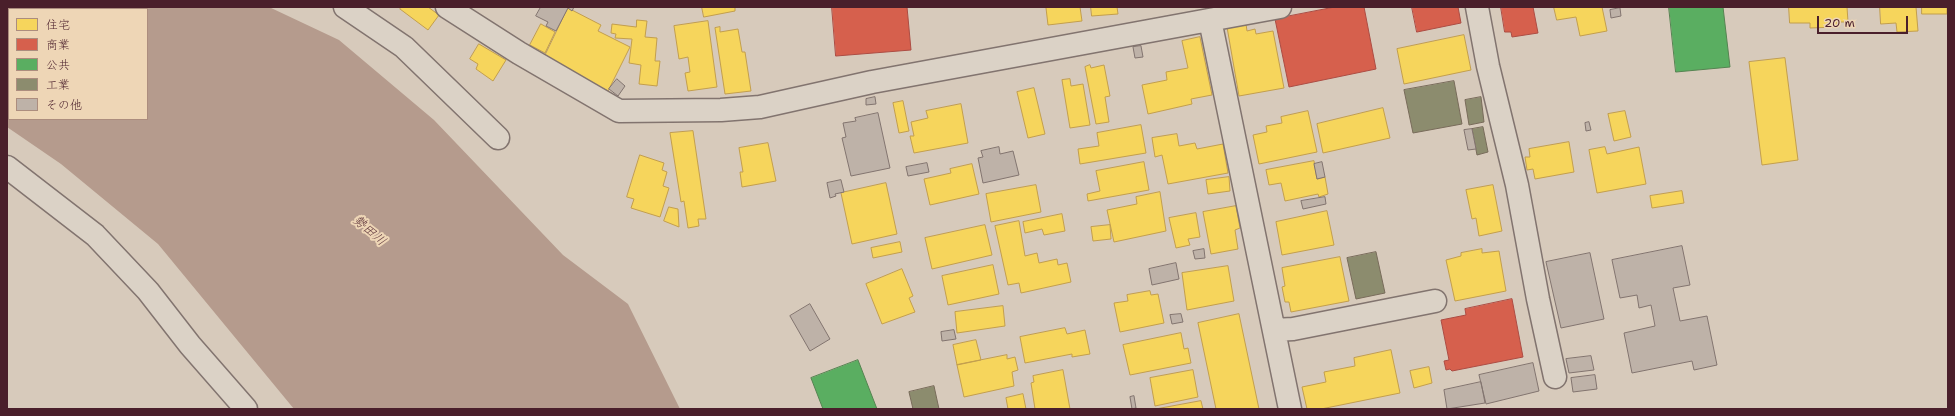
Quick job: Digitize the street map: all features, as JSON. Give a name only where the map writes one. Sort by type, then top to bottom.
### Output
[{"type":"street","points":[[345,7],[404,47],[498,138]]},
{"type":"street","points":[[448,7],[519,53],[619,111],[721,110],[760,107],[872,82],[1280,7]]},
{"type":"street","points":[[1477,7],[1488,66],[1517,185],[1538,299],[1555,377]]},
{"type":"street","points":[[1210,20],[1290,409]]},
{"type":"street","points":[[7,167],[95,235],[148,291],[190,345],[246,409]]},
{"type":"street","points":[[1274,330],[1293,329],[1435,301]]},
{"type":"water","name":"勢田川","points":[[7,7],[269,7],[339,40],[434,120],[563,255],[628,304],[680,409],[294,409],[158,244],[61,164],[7,127]]},
{"type":"building: 住宅","points":[[402,7],[428,7],[439,15],[428,30],[400,9]]},
{"type":"building: 住宅","points":[[702,7],[735,7],[735,11],[704,17]]},
{"type":"building: 住宅","points":[[1080,7],[1082,21],[1048,25],[1046,8]]},
{"type":"building: 住宅","points":[[1091,7],[1117,7],[1118,14],[1092,16]]},
{"type":"building: 住宅","points":[[1554,7],[1602,7],[1607,31],[1580,36],[1576,17],[1557,20]]},
{"type":"building: 住宅","points":[[1789,7],[1847,7],[1848,22],[1837,22],[1837,27],[1810,28],[1810,23],[1790,23]]},
{"type":"building: 住宅","points":[[1880,7],[1916,7],[1918,31],[1897,32],[1896,23],[1881,24]]},
{"type":"building: 住宅","points":[[1922,7],[1947,7],[1947,14],[1922,14]]},
{"type":"building: 住宅","points":[[568,8],[601,25],[598,31],[630,47],[608,91],[544,58]]},
{"type":"building: 住宅","points":[[637,20],[647,21],[645,37],[657,38],[655,61],[660,61],[657,86],[639,84],[641,65],[629,63],[632,39],[615,38],[616,34],[611,33],[612,24],[636,27]]},
{"type":"building: 住宅","points":[[708,21],[717,87],[688,91],[685,73],[690,72],[688,57],[679,59],[674,26]]},
{"type":"building: 住宅","points":[[541,24],[555,32],[545,53],[530,45]]},
{"type":"building: 住宅","points":[[1246,24],[1247,31],[1255,29],[1256,34],[1273,31],[1284,88],[1239,96],[1227,27]]},
{"type":"building: 住宅","points":[[720,27],[720,32],[738,29],[742,52],[745,52],[751,91],[725,94],[715,28]]},
{"type":"building: 住宅","points":[[1464,35],[1471,70],[1404,84],[1397,49]]},
{"type":"building: 住宅","points":[[1200,37],[1212,95],[1191,99],[1192,104],[1148,114],[1142,85],[1167,80],[1166,72],[1188,68],[1182,41]]},
{"type":"building: 住宅","points":[[479,44],[506,60],[493,81],[476,69],[478,64],[470,59]]},
{"type":"building: 住宅","points":[[1785,58],[1798,160],[1762,165],[1749,62]]},
{"type":"building: 住宅","points":[[1090,65],[1091,68],[1104,65],[1110,96],[1105,97],[1109,122],[1096,124],[1085,67]]},
{"type":"building: 住宅","points":[[1070,79],[1071,86],[1083,84],[1090,125],[1070,128],[1062,80]]},
{"type":"building: 住宅","points":[[1034,88],[1045,134],[1028,138],[1017,92]]},
{"type":"building: 住宅","points":[[903,101],[909,131],[899,133],[893,103]]},
{"type":"building: 住宅","points":[[961,104],[968,143],[914,153],[910,136],[914,136],[911,122],[928,118],[926,111]]},
{"type":"building: 住宅","points":[[1383,108],[1390,138],[1323,153],[1317,124]]},
{"type":"building: 住宅","points":[[1308,111],[1317,152],[1259,164],[1253,135],[1267,132],[1266,126],[1282,123],[1281,117]]},
{"type":"building: 住宅","points":[[1625,111],[1631,137],[1614,141],[1608,114]]},
{"type":"building: 住宅","points":[[1141,125],[1146,153],[1080,164],[1078,149],[1099,146],[1097,133]]},
{"type":"building: 住宅","points":[[693,131],[706,219],[698,219],[699,226],[688,228],[684,201],[681,202],[670,133]]},
{"type":"building: 住宅","points":[[1177,134],[1179,146],[1195,143],[1197,149],[1223,144],[1228,173],[1168,184],[1162,155],[1155,157],[1152,138]]},
{"type":"building: 住宅","points":[[1569,142],[1574,172],[1535,179],[1533,169],[1527,170],[1525,157],[1530,157],[1529,149]]},
{"type":"building: 住宅","points":[[768,143],[776,181],[742,187],[740,172],[743,172],[739,148]]},
{"type":"building: 住宅","points":[[1605,147],[1607,154],[1639,147],[1646,184],[1597,193],[1589,150]]},
{"type":"building: 住宅","points":[[640,155],[664,163],[662,170],[667,172],[663,186],[669,188],[660,217],[631,208],[634,199],[627,197]]},
{"type":"building: 住宅","points":[[1314,161],[1317,179],[1325,177],[1328,194],[1319,197],[1318,194],[1285,201],[1281,183],[1269,185],[1266,170]]},
{"type":"building: 住宅","points":[[1144,162],[1149,190],[1088,201],[1087,194],[1100,191],[1096,171]]},
{"type":"building: 住宅","points":[[972,164],[979,194],[930,205],[924,179],[951,173],[950,169]]},
{"type":"building: 住宅","points":[[1229,177],[1230,191],[1208,194],[1206,180]]},
{"type":"building: 住宅","points":[[886,183],[897,234],[852,244],[841,193]]},
{"type":"building: 住宅","points":[[1036,185],[1041,212],[991,222],[986,194]]},
{"type":"building: 住宅","points":[[1493,185],[1502,231],[1479,236],[1476,218],[1472,219],[1466,190]]},
{"type":"building: 住宅","points":[[1682,191],[1684,203],[1652,208],[1650,196]]},
{"type":"building: 住宅","points":[[1160,192],[1166,231],[1114,242],[1107,210],[1137,204],[1136,197]]},
{"type":"building: 住宅","points":[[1236,206],[1240,228],[1235,230],[1238,249],[1211,254],[1203,212]]},
{"type":"building: 住宅","points":[[669,207],[678,209],[679,227],[664,221]]},
{"type":"building: 住宅","points":[[1327,211],[1334,245],[1282,255],[1276,222]]},
{"type":"building: 住宅","points":[[1196,213],[1200,237],[1188,239],[1190,245],[1176,248],[1169,218]]},
{"type":"building: 住宅","points":[[1062,214],[1065,231],[1044,235],[1042,229],[1025,233],[1023,222]]},
{"type":"building: 住宅","points":[[1019,221],[1025,256],[1037,253],[1039,263],[1057,259],[1058,265],[1067,263],[1071,282],[1021,293],[1019,283],[1008,285],[995,226]]},
{"type":"building: 住宅","points":[[985,225],[992,255],[932,269],[925,238]]},
{"type":"building: 住宅","points":[[1110,225],[1111,239],[1093,241],[1091,227]]},
{"type":"building: 住宅","points":[[900,242],[902,252],[873,258],[871,248]]},
{"type":"building: 住宅","points":[[1482,249],[1482,253],[1499,251],[1506,291],[1455,301],[1446,260],[1461,256],[1461,253]]},
{"type":"building: 住宅","points":[[1340,257],[1349,301],[1291,312],[1289,302],[1285,302],[1282,287],[1285,286],[1282,268]]},
{"type":"building: 住宅","points":[[993,265],[999,294],[948,305],[942,276]]},
{"type":"building: 住宅","points":[[1228,266],[1234,301],[1187,310],[1182,273]]},
{"type":"building: 住宅","points":[[902,269],[913,296],[909,298],[915,312],[882,324],[866,284]]},
{"type":"building: 住宅","points":[[1150,291],[1151,295],[1158,294],[1164,323],[1120,332],[1114,303],[1128,301],[1127,295]]},
{"type":"building: 住宅","points":[[1003,306],[1005,326],[957,333],[955,312]]},
{"type":"building: 住宅","points":[[1239,314],[1259,409],[1216,409],[1198,323]]},
{"type":"building: 住宅","points":[[1065,328],[1067,334],[1085,330],[1090,354],[1072,357],[1072,354],[1025,363],[1020,337]]},
{"type":"building: 住宅","points":[[1181,333],[1184,349],[1188,348],[1191,363],[1130,375],[1123,345]]},
{"type":"building: 住宅","points":[[976,340],[981,360],[957,365],[953,345]]},
{"type":"building: 住宅","points":[[1391,350],[1400,393],[1321,409],[1307,409],[1302,387],[1326,382],[1324,372],[1355,366],[1354,358]]},
{"type":"building: 住宅","points":[[1007,355],[1007,359],[1015,357],[1018,370],[1012,372],[1014,386],[964,397],[957,365]]},
{"type":"building: 住宅","points":[[1429,367],[1432,383],[1414,388],[1410,371]]},
{"type":"building: 住宅","points":[[1063,370],[1070,409],[1035,409],[1031,383],[1034,382],[1033,376]]},
{"type":"building: 住宅","points":[[1193,370],[1198,397],[1155,406],[1150,378]]},
{"type":"building: 住宅","points":[[1023,394],[1026,409],[1008,409],[1006,398]]},
{"type":"building: 住宅","points":[[1201,401],[1203,409],[1156,409]]},
{"type":"building: 商業","points":[[832,7],[907,7],[911,50],[836,56]]},
{"type":"building: 商業","points":[[1335,7],[1364,7],[1376,69],[1289,87],[1275,19]]},
{"type":"building: 商業","points":[[1412,7],[1458,7],[1461,23],[1417,32]]},
{"type":"building: 商業","points":[[1501,7],[1533,7],[1538,33],[1512,37],[1511,32],[1505,32]]},
{"type":"building: 商業","points":[[1512,299],[1523,357],[1452,371],[1450,369],[1446,370],[1444,361],[1449,360],[1441,320],[1466,315],[1465,309]]},
{"type":"building: 公共","points":[[1669,7],[1723,7],[1730,67],[1676,72]]},
{"type":"building: 公共","points":[[858,360],[877,409],[823,409],[811,378]]},
{"type":"building: 工業","points":[[1454,81],[1462,124],[1413,133],[1404,90]]},
{"type":"building: 工業","points":[[1481,97],[1484,122],[1469,125],[1465,100]]},
{"type":"building: 工業","points":[[1483,127],[1488,152],[1477,155],[1472,129]]},
{"type":"building: 工業","points":[[1376,252],[1385,293],[1356,299],[1347,258]]},
{"type":"building: 工業","points":[[934,386],[939,409],[913,409],[909,392]]},
{"type":"building: その他","points":[[541,7],[574,7],[572,11],[568,8],[556,31],[546,26],[548,22],[536,16]]},
{"type":"building: その他","points":[[1620,8],[1621,16],[1611,18],[1610,10]]},
{"type":"building: その他","points":[[1141,46],[1143,57],[1135,58],[1133,47]]},
{"type":"building: その他","points":[[617,79],[625,86],[618,96],[609,89]]},
{"type":"building: その他","points":[[875,97],[876,104],[866,105],[866,99]]},
{"type":"building: その他","points":[[878,113],[890,168],[851,176],[842,138],[846,137],[843,123],[856,121],[855,118]]},
{"type":"building: その他","points":[[1589,122],[1591,130],[1586,131],[1585,123]]},
{"type":"building: その他","points":[[1472,129],[1476,149],[1468,150],[1464,130]]},
{"type":"building: その他","points":[[999,147],[1000,154],[1013,151],[1019,175],[983,183],[978,158],[983,157],[981,151]]},
{"type":"building: その他","points":[[1322,162],[1325,177],[1317,179],[1314,164]]},
{"type":"building: その他","points":[[927,163],[929,172],[908,176],[906,167]]},
{"type":"building: その他","points":[[841,180],[844,192],[835,194],[836,196],[830,198],[827,183]]},
{"type":"building: その他","points":[[1325,197],[1326,204],[1303,209],[1301,201]]},
{"type":"building: その他","points":[[1682,246],[1690,285],[1673,288],[1680,321],[1707,316],[1717,365],[1694,370],[1692,361],[1632,373],[1624,333],[1655,326],[1651,305],[1639,308],[1637,295],[1620,298],[1612,260]]},
{"type":"building: その他","points":[[1204,249],[1205,258],[1195,259],[1193,251]]},
{"type":"building: その他","points":[[1590,253],[1604,319],[1561,328],[1546,262]]},
{"type":"building: その他","points":[[1176,263],[1179,279],[1152,285],[1149,269]]},
{"type":"building: その他","points":[[810,304],[830,339],[810,351],[790,316]]},
{"type":"building: その他","points":[[1181,314],[1183,322],[1172,324],[1170,315]]},
{"type":"building: その他","points":[[954,330],[956,339],[942,341],[941,332]]},
{"type":"building: その他","points":[[1591,356],[1594,370],[1569,373],[1566,359]]},
{"type":"building: その他","points":[[1533,363],[1539,391],[1486,404],[1479,375]]},
{"type":"building: その他","points":[[1595,375],[1597,389],[1573,392],[1571,378]]},
{"type":"building: その他","points":[[1481,382],[1485,403],[1447,409],[1444,390]]},
{"type":"building: その他","points":[[1134,396],[1136,408],[1132,409],[1130,397]]}]
